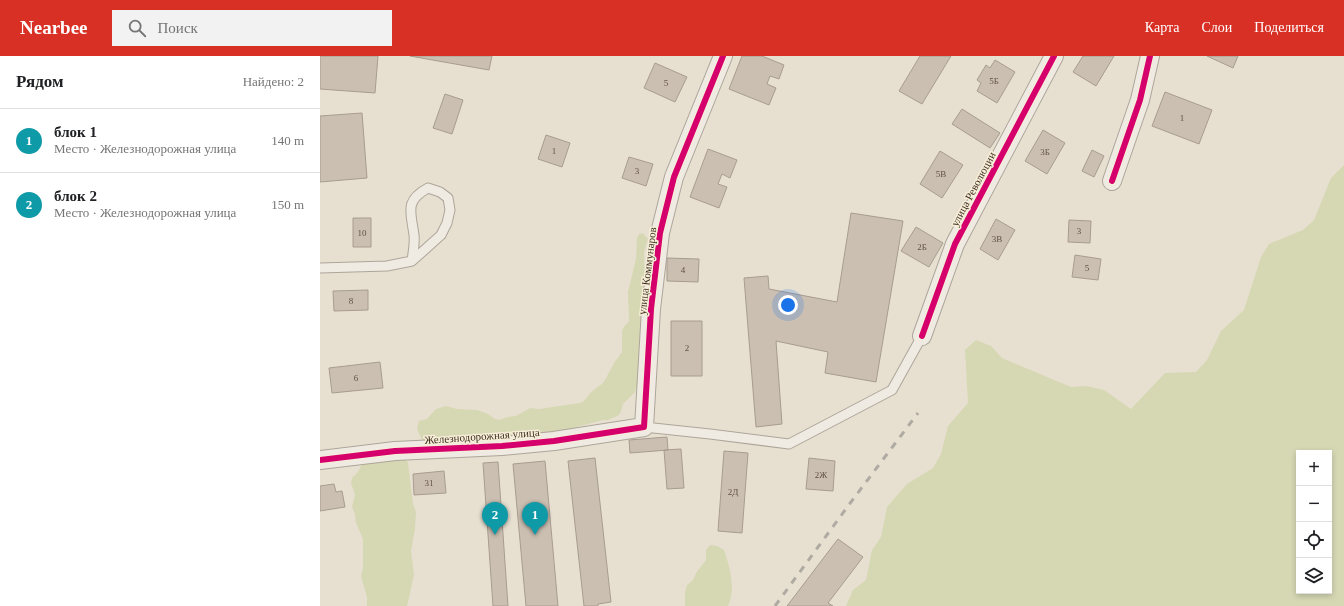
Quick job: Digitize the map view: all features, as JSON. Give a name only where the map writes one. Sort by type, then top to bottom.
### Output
[{"type":"street","name":"улица Коммунаров","points":[[644,427],[652,309],[660,233],[674,177],[723,56]]},
{"type":"street","name":"улица Революции","points":[[922,336],[955,244],[1054,56]]},
{"type":"street","points":[[1112,181],[1140,100],[1150,56]]},
{"type":"street","name":"Железнодорожная улица","points":[[320,460],[395,451],[502,446],[554,441],[644,427]]},
{"type":"lane","points":[[320,268],[387,266],[412,260],[441,235],[447,224],[450,210],[448,198],[440,192],[428,188],[418,194],[412,205],[410,214],[414,236],[412,260]]},
{"type":"lane","points":[[644,427],[789,444],[892,390],[922,336]]},
{"type":"green space","points":[[1344,165],[1344,606],[846,606],[853,590],[866,580],[872,550],[881,537],[887,507],[907,484],[933,468],[941,454],[948,426],[968,403],[965,350],[976,340],[991,346],[1002,358],[1071,387],[1086,386],[1104,390],[1131,409],[1165,373],[1196,372],[1207,360],[1221,331],[1244,310],[1261,257],[1269,244],[1303,230],[1314,220],[1331,178]]},
{"type":"green space","points":[[643,233],[648,239],[644,252],[645,289],[639,357],[642,371],[635,392],[623,404],[619,415],[608,420],[550,434],[465,442],[452,438],[442,439],[435,443],[423,442],[417,429],[419,421],[427,419],[436,409],[446,406],[457,409],[477,410],[499,420],[516,416],[530,408],[539,409],[580,403],[603,383],[622,352],[622,332],[623,328],[629,321],[628,292],[636,259],[637,238],[639,234]]},
{"type":"green space","points":[[369,458],[406,459],[408,463],[413,504],[416,512],[411,551],[414,575],[407,606],[367,606],[367,597],[361,576],[363,568],[363,539],[356,523],[355,514],[352,507],[355,495],[351,483],[352,478],[358,472],[362,464]]},
{"type":"green space","points":[[710,545],[717,546],[724,550],[732,585],[732,592],[728,606],[685,606],[685,592],[687,585],[693,580],[696,573],[706,560],[706,550]]},
{"type":"building","points":[[320,56],[378,56],[375,93],[320,89]]},
{"type":"building","points":[[410,56],[492,56],[489,70]]},
{"type":"building","points":[[742,56],[762,56],[784,65],[779,79],[770,76],[767,84],[776,88],[769,105],[729,89]]},
{"type":"building","points":[[920,56],[951,56],[922,104],[899,91]]},
{"type":"building","points":[[1083,56],[1114,56],[1096,86],[1073,72]]},
{"type":"building","points":[[1207,56],[1238,56],[1233,68]]},
{"type":"building","points":[[995,60],[1015,72],[997,103],[977,91],[981,83],[977,80],[986,65],[990,68]]},
{"type":"building","points":[[655,63],[687,77],[675,102],[644,88]]},
{"type":"building","points":[[1165,92],[1212,110],[1199,144],[1152,126]]},
{"type":"building","points":[[445,94],[463,100],[452,134],[433,128]]},
{"type":"building","points":[[962,109],[1000,133],[990,148],[952,124]]},
{"type":"building","points":[[362,113],[367,178],[320,182],[320,116]]},
{"type":"building","points":[[1043,130],[1065,143],[1047,174],[1025,161]]},
{"type":"building","points":[[546,135],[570,143],[562,167],[538,159]]},
{"type":"building","points":[[708,149],[737,160],[730,178],[722,174],[718,184],[727,187],[719,208],[690,197]]},
{"type":"building","points":[[1092,150],[1104,156],[1094,177],[1082,171]]},
{"type":"building","points":[[940,151],[963,165],[942,198],[920,184]]},
{"type":"building","points":[[629,157],[653,164],[646,186],[622,178]]},
{"type":"building","points":[[851,213],[903,221],[876,382],[825,373],[828,352],[776,341],[782,424],[756,427],[744,278],[768,276],[769,289],[837,302]]},
{"type":"building","points":[[353,218],[371,218],[371,247],[353,247]]},
{"type":"building","points":[[996,219],[1015,230],[998,260],[980,249]]},
{"type":"building","points":[[1069,220],[1091,221],[1090,243],[1068,242]]},
{"type":"building","points":[[916,227],[943,243],[929,267],[901,251]]},
{"type":"building","points":[[1075,255],[1101,259],[1098,280],[1072,277]]},
{"type":"building","points":[[667,258],[699,259],[698,282],[667,281]]},
{"type":"building","points":[[368,290],[368,310],[334,311],[333,291]]},
{"type":"building","points":[[671,321],[702,321],[702,376],[671,376]]},
{"type":"building","points":[[380,362],[383,388],[332,393],[329,368]]},
{"type":"building","points":[[667,437],[668,450],[630,453],[629,440]]},
{"type":"building","points":[[681,449],[684,488],[667,489],[664,450]]},
{"type":"building","points":[[724,451],[748,453],[742,533],[718,531]]},
{"type":"building","points":[[595,458],[611,602],[598,604],[598,606],[584,606],[568,461]]},
{"type":"building","points":[[809,458],[835,461],[833,491],[806,489]]},
{"type":"building","points":[[545,461],[558,606],[526,606],[513,464]]},
{"type":"building","points":[[498,462],[508,606],[493,606],[483,463]]},
{"type":"building","points":[[444,471],[446,493],[414,495],[413,474]]},
{"type":"building","points":[[334,484],[336,492],[342,491],[345,507],[320,511],[320,486]]},
{"type":"building","points":[[838,539],[863,557],[828,603],[833,606],[787,606]]},
{"type":"railway","points":[[775,606],[918,413]]},
{"type":"cycle path","points":[[320,460],[395,451],[502,446],[554,441],[644,427],[651,309],[660,233],[674,177],[723,56]]},
{"type":"cycle path","points":[[922,336],[955,244],[1054,56]]},
{"type":"cycle path","points":[[1112,181],[1140,100],[1150,56]]},
{"type":"place","name":"блок 2","points":[[495,535]]},
{"type":"place","name":"блок 1","points":[[535,535]]}]
